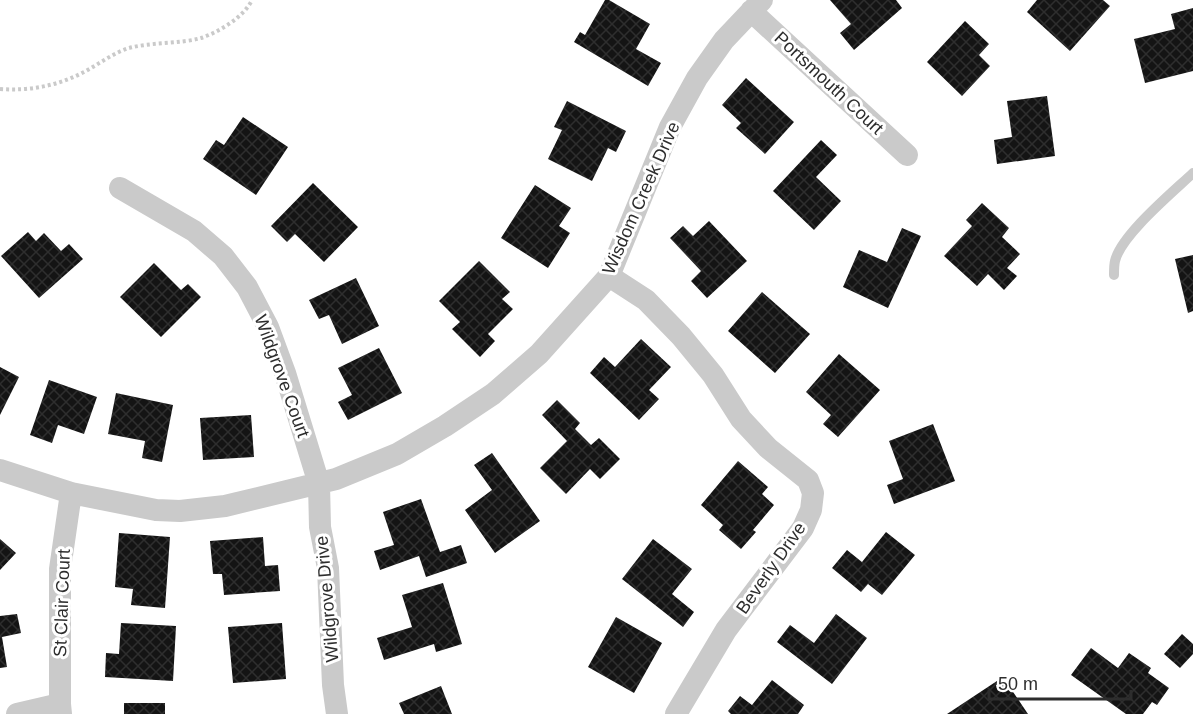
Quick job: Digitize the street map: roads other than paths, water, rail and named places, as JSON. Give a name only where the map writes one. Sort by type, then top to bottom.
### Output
[{"type":"street","name":"Portsmouth Court","points":[[757,5],[907,155]]},
{"type":"street","name":"Wisdom Creek Drive","points":[[0,470],[71,493],[156,510],[180,511],[225,506],[319,484],[355,473],[398,454],[445,426],[493,394],[539,354],[609,276],[670,127],[696,78],[724,40],[757,5]]},
{"type":"street","name":"Wildgrove Court","points":[[120,188],[194,231],[223,256],[247,287],[268,327],[285,373],[319,484]]},
{"type":"street","name":"Beverly Drive","points":[[609,276],[646,300],[681,336],[713,375],[741,419],[768,448],[808,480],[813,493],[812,510],[802,528],[758,591],[726,630],[676,714]]},
{"type":"street","name":"Wildgrove Drive","points":[[319,484],[320,526],[328,568],[333,685],[337,714]]},
{"type":"street","name":"St Clair Court","points":[[60,709],[60,569],[71,493]]},
{"type":"street","points":[[17,714],[60,709]]},
{"type":"lane","points":[[1114,275],[1115,260],[1124,244],[1153,209],[1193,173]]}]
